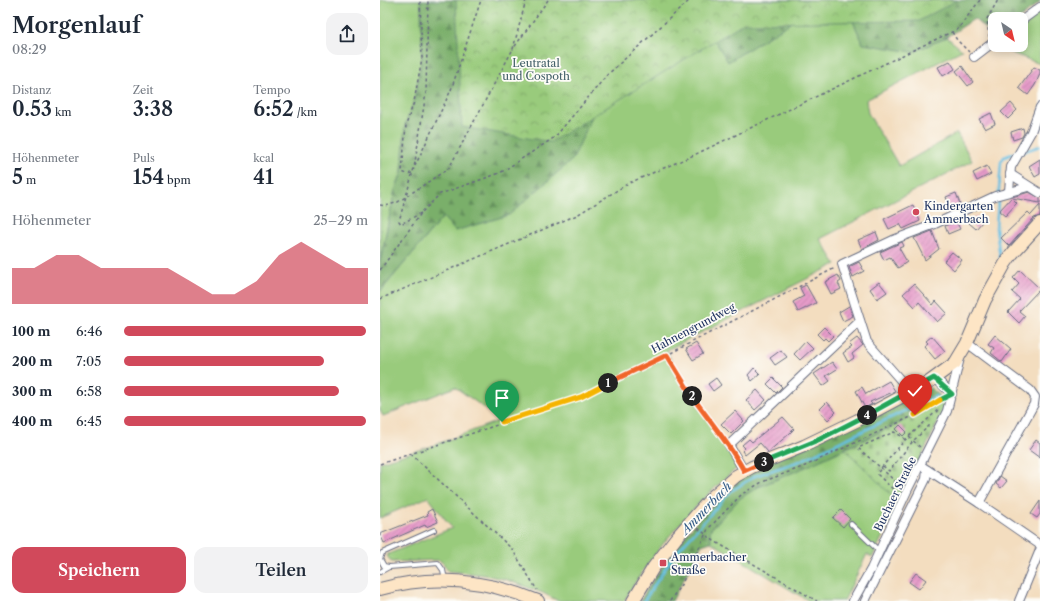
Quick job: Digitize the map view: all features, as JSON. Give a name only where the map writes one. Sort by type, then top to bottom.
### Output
[{"type":"main road","points":[[633,601],[653,568],[676,538],[717,492],[744,471],[818,440],[911,392],[955,363],[960,357],[985,300],[1005,264],[1040,223]]},
{"type":"main road","points":[[380,589],[415,581],[445,580],[505,589],[539,598]]},
{"type":"street","points":[[1028,16],[1040,7]]},
{"type":"street","points":[[974,57],[988,47]]},
{"type":"street","points":[[1006,192],[1011,167],[1038,120],[1040,107]]},
{"type":"street","points":[[1010,174],[1028,187],[1040,193]]},
{"type":"street","points":[[911,392],[867,342],[842,264],[893,240],[935,224],[995,196],[1028,187]]},
{"type":"street","points":[[744,471],[729,445],[860,321]]},
{"type":"street","points":[[967,343],[1030,390],[1035,398],[1034,404],[979,503]]},
{"type":"street","name":"Buchaer Straße","points":[[853,601],[923,467],[947,412],[960,357]]},
{"type":"street","points":[[934,378],[952,395]]},
{"type":"street","points":[[923,467],[1040,545]]},
{"type":"street","name":"Buchaer Straße","points":[[865,601],[926,479],[923,467]]},
{"type":"street","points":[[1019,601],[1040,550]]},
{"type":"lane","points":[[851,524],[879,551]]},
{"type":"lane","points":[[382,553],[434,530]]},
{"type":"lane","points":[[380,548],[382,553],[380,559],[384,566],[389,567],[438,563],[443,570],[445,580]]},
{"type":"lane","points":[[380,572],[389,567]]},
{"type":"path","points":[[412,173],[407,174],[402,172],[406,125],[414,102],[422,58],[420,0]]},
{"type":"path","points":[[414,168],[426,92],[428,0]]},
{"type":"path","points":[[422,212],[401,224],[399,221],[412,173],[451,90],[481,0]]},
{"type":"path","points":[[513,49],[526,0]]},
{"type":"path","points":[[380,205],[386,206],[405,198],[449,168],[513,49],[548,0]]},
{"type":"path","points":[[380,270],[422,212],[440,194],[500,173],[555,136],[607,75],[690,0]]},
{"type":"path","points":[[380,299],[577,215],[629,183],[694,155],[952,32],[958,29],[980,0]]},
{"type":"path","points":[[991,12],[998,0]]},
{"type":"path","points":[[952,32],[957,40],[974,57]]},
{"type":"path","name":"Hahnengrundweg","points":[[380,464],[502,422],[581,397],[621,376],[667,355],[842,264]]},
{"type":"path","points":[[667,355],[680,379],[699,407],[729,445]]},
{"type":"path","points":[[905,440],[903,437],[894,432],[858,448],[881,468],[902,488],[897,493],[877,474],[881,468],[905,440],[934,414],[952,395]]},
{"type":"path","points":[[670,601],[682,583],[708,529],[736,499],[757,485],[805,466],[883,430],[952,395]]},
{"type":"path","points":[[934,414],[935,419]]},
{"type":"path","points":[[883,466],[889,471],[913,441],[932,423]]},
{"type":"path","points":[[909,437],[923,450]]},
{"type":"path","points":[[411,454],[512,549],[539,598]]},
{"type":"path","points":[[701,530],[705,536],[818,601]]},
{"type":"green space","points":[[380,0],[421,0],[422,58],[414,101],[405,125],[402,172],[395,190],[380,262]]},
{"type":"green space","points":[[421,0],[827,0],[728,62],[692,3],[609,78],[573,159],[509,215],[455,231],[443,217],[380,292],[380,262],[395,190],[402,172],[405,125],[414,101],[422,58]]},
{"type":"green space","name":"Leutratal und Cospoth","points":[[456,0],[957,0],[919,21],[743,23],[551,142],[462,127]]},
{"type":"green space","points":[[827,0],[913,52],[947,37],[962,50],[866,100],[868,113],[899,166],[957,133],[972,161],[820,239],[836,264],[667,350],[679,380],[727,447],[738,467],[675,529],[635,582],[624,601],[558,601],[543,593],[507,580],[485,575],[448,571],[439,560],[392,562],[386,555],[452,528],[428,497],[380,518],[380,462],[432,446],[501,420],[455,387],[383,416],[380,410],[380,292],[443,217],[609,78]]},
{"type":"green space","points":[[1040,0],[1040,2],[1028,12],[988,12],[988,31],[974,19],[947,37],[913,52],[863,44],[844,1]]},
{"type":"green space","points":[[1040,5],[1040,64],[1009,52],[1028,52],[1028,18]]},
{"type":"green space","points":[[931,388],[941,397],[943,402],[806,467],[756,488],[739,499],[710,530],[711,542],[702,545],[672,601],[640,601],[651,583],[688,532],[715,501],[745,472]]},
{"type":"green space","points":[[943,402],[944,410],[899,503],[845,449]]},
{"type":"green space","points":[[845,449],[899,503],[872,558],[867,554],[844,601],[809,601],[711,542],[710,530],[739,499],[756,488]]},
{"type":"building","points":[[950,61],[955,69],[943,76],[938,67]]},
{"type":"building","points":[[962,66],[973,82],[968,86],[956,71]]},
{"type":"building","points":[[1034,67],[1040,70],[1040,74],[1028,95],[1019,88]]},
{"type":"building","points":[[1011,103],[1017,110],[1008,119],[1001,112]]},
{"type":"building","points":[[991,113],[995,124],[985,129],[979,119]]},
{"type":"building","points":[[1023,128],[1024,133],[1022,137],[1013,140],[1011,132]]},
{"type":"building","points":[[1040,159],[1040,174],[1035,177],[1029,166]]},
{"type":"building","points":[[987,166],[991,174],[977,181],[973,173]]},
{"type":"building","points":[[1029,192],[1040,198],[1040,203],[1012,198],[1017,203],[1005,216],[999,211],[1012,197]]},
{"type":"building","points":[[956,193],[960,204],[950,208],[946,197]]},
{"type":"building","points":[[913,205],[920,221],[903,229],[900,224],[889,229],[884,219]]},
{"type":"building","points":[[1040,205],[1040,216],[1034,218],[1009,246],[1001,238],[1028,212],[1031,215]]},
{"type":"building","points":[[976,216],[982,222],[976,229],[969,223]]},
{"type":"building","points":[[956,221],[960,229],[948,234],[945,226]]},
{"type":"building","points":[[932,231],[939,249],[925,260],[914,238]]},
{"type":"building","points":[[876,232],[879,240],[862,249],[858,240]]},
{"type":"building","points":[[902,242],[904,246],[899,248],[907,262],[898,268],[890,257],[884,260],[880,252]]},
{"type":"building","points":[[952,252],[962,260],[954,270],[944,261]]},
{"type":"building","points":[[859,262],[864,271],[853,277],[849,267]]},
{"type":"building","points":[[1020,270],[1040,289],[1019,311],[1025,316],[1019,323],[1008,312],[1020,299],[1012,292],[1019,284],[1013,278]]},
{"type":"building","points":[[838,275],[841,281],[838,283],[841,289],[831,294],[825,282]]},
{"type":"building","points":[[879,282],[887,292],[877,299],[870,289]]},
{"type":"building","points":[[914,284],[933,305],[936,301],[947,313],[937,322],[919,302],[915,307],[903,294]]},
{"type":"building","points":[[806,285],[816,303],[798,312],[793,302],[804,296],[800,288]]},
{"type":"building","points":[[849,306],[853,316],[843,321],[839,312]]},
{"type":"building","points":[[824,327],[833,336],[828,341],[825,338],[823,340],[817,334]]},
{"type":"building","points":[[995,335],[1011,349],[1002,362],[991,353],[994,348],[988,344]]},
{"type":"building","points":[[932,336],[945,351],[935,359],[924,346],[928,343],[926,341]]},
{"type":"building","points":[[857,338],[863,345],[852,354],[854,358],[848,362],[843,353],[852,347],[849,344]]},
{"type":"building","points":[[806,341],[813,348],[800,360],[794,354]]},
{"type":"building","points":[[696,343],[703,354],[693,360],[686,349]]},
{"type":"building","points":[[781,350],[787,357],[775,365],[770,358]]},
{"type":"building","points":[[832,362],[837,369],[826,376],[830,381],[823,386],[814,374]]},
{"type":"building","points":[[754,368],[760,374],[752,381],[748,375]]},
{"type":"building","points":[[716,378],[721,385],[713,391],[708,384]]},
{"type":"building","points":[[773,378],[782,387],[776,393],[767,384]]},
{"type":"building","points":[[889,381],[895,391],[870,402],[872,404],[865,408],[856,391],[862,387],[866,394]]},
{"type":"building","points":[[757,390],[766,400],[755,410],[746,400]]},
{"type":"building","points":[[827,402],[836,412],[828,420],[819,410]]},
{"type":"building","points":[[735,411],[744,421],[731,434],[721,424]]},
{"type":"building","points":[[783,417],[794,429],[789,434],[768,452],[760,443],[745,455],[742,451],[745,448],[742,445],[749,439],[752,442]]},
{"type":"building","points":[[900,425],[907,432],[903,436],[896,429]]},
{"type":"building","points":[[1036,440],[1040,443],[1040,458],[1029,450]]},
{"type":"building","points":[[1000,476],[1007,481],[1001,488],[996,484]]},
{"type":"building","points":[[1040,501],[1040,514],[1037,518],[1031,514]]},
{"type":"building","points":[[432,509],[438,522],[426,527],[425,525],[384,543],[380,534],[428,515],[427,512]]},
{"type":"building","points":[[841,510],[850,519],[843,527],[833,518]]},
{"type":"building","points":[[916,573],[926,580],[919,589],[909,582]]},
{"type":"waterway","name":"Ammerbach","points":[[1022,152],[1040,146]]},
{"type":"waterway","name":"Ammerbach","points":[[1000,258],[996,228],[1001,162],[1004,157],[1017,152]]},
{"type":"waterway","name":"Ammerbach","points":[[644,601],[674,555],[731,491],[755,476],[800,461],[936,396]]},
{"type":"place","name":"Kindergarten Ammerbach","points":[[916,212]]},
{"type":"place","name":"Ammerbacher Straße","points":[[663,563]]},
{"type":"route","points":[[502,422],[581,397],[621,376],[667,355],[680,379],[717,431],[729,445],[744,471],[818,440],[930,382],[934,378],[952,394],[915,415]]}]
